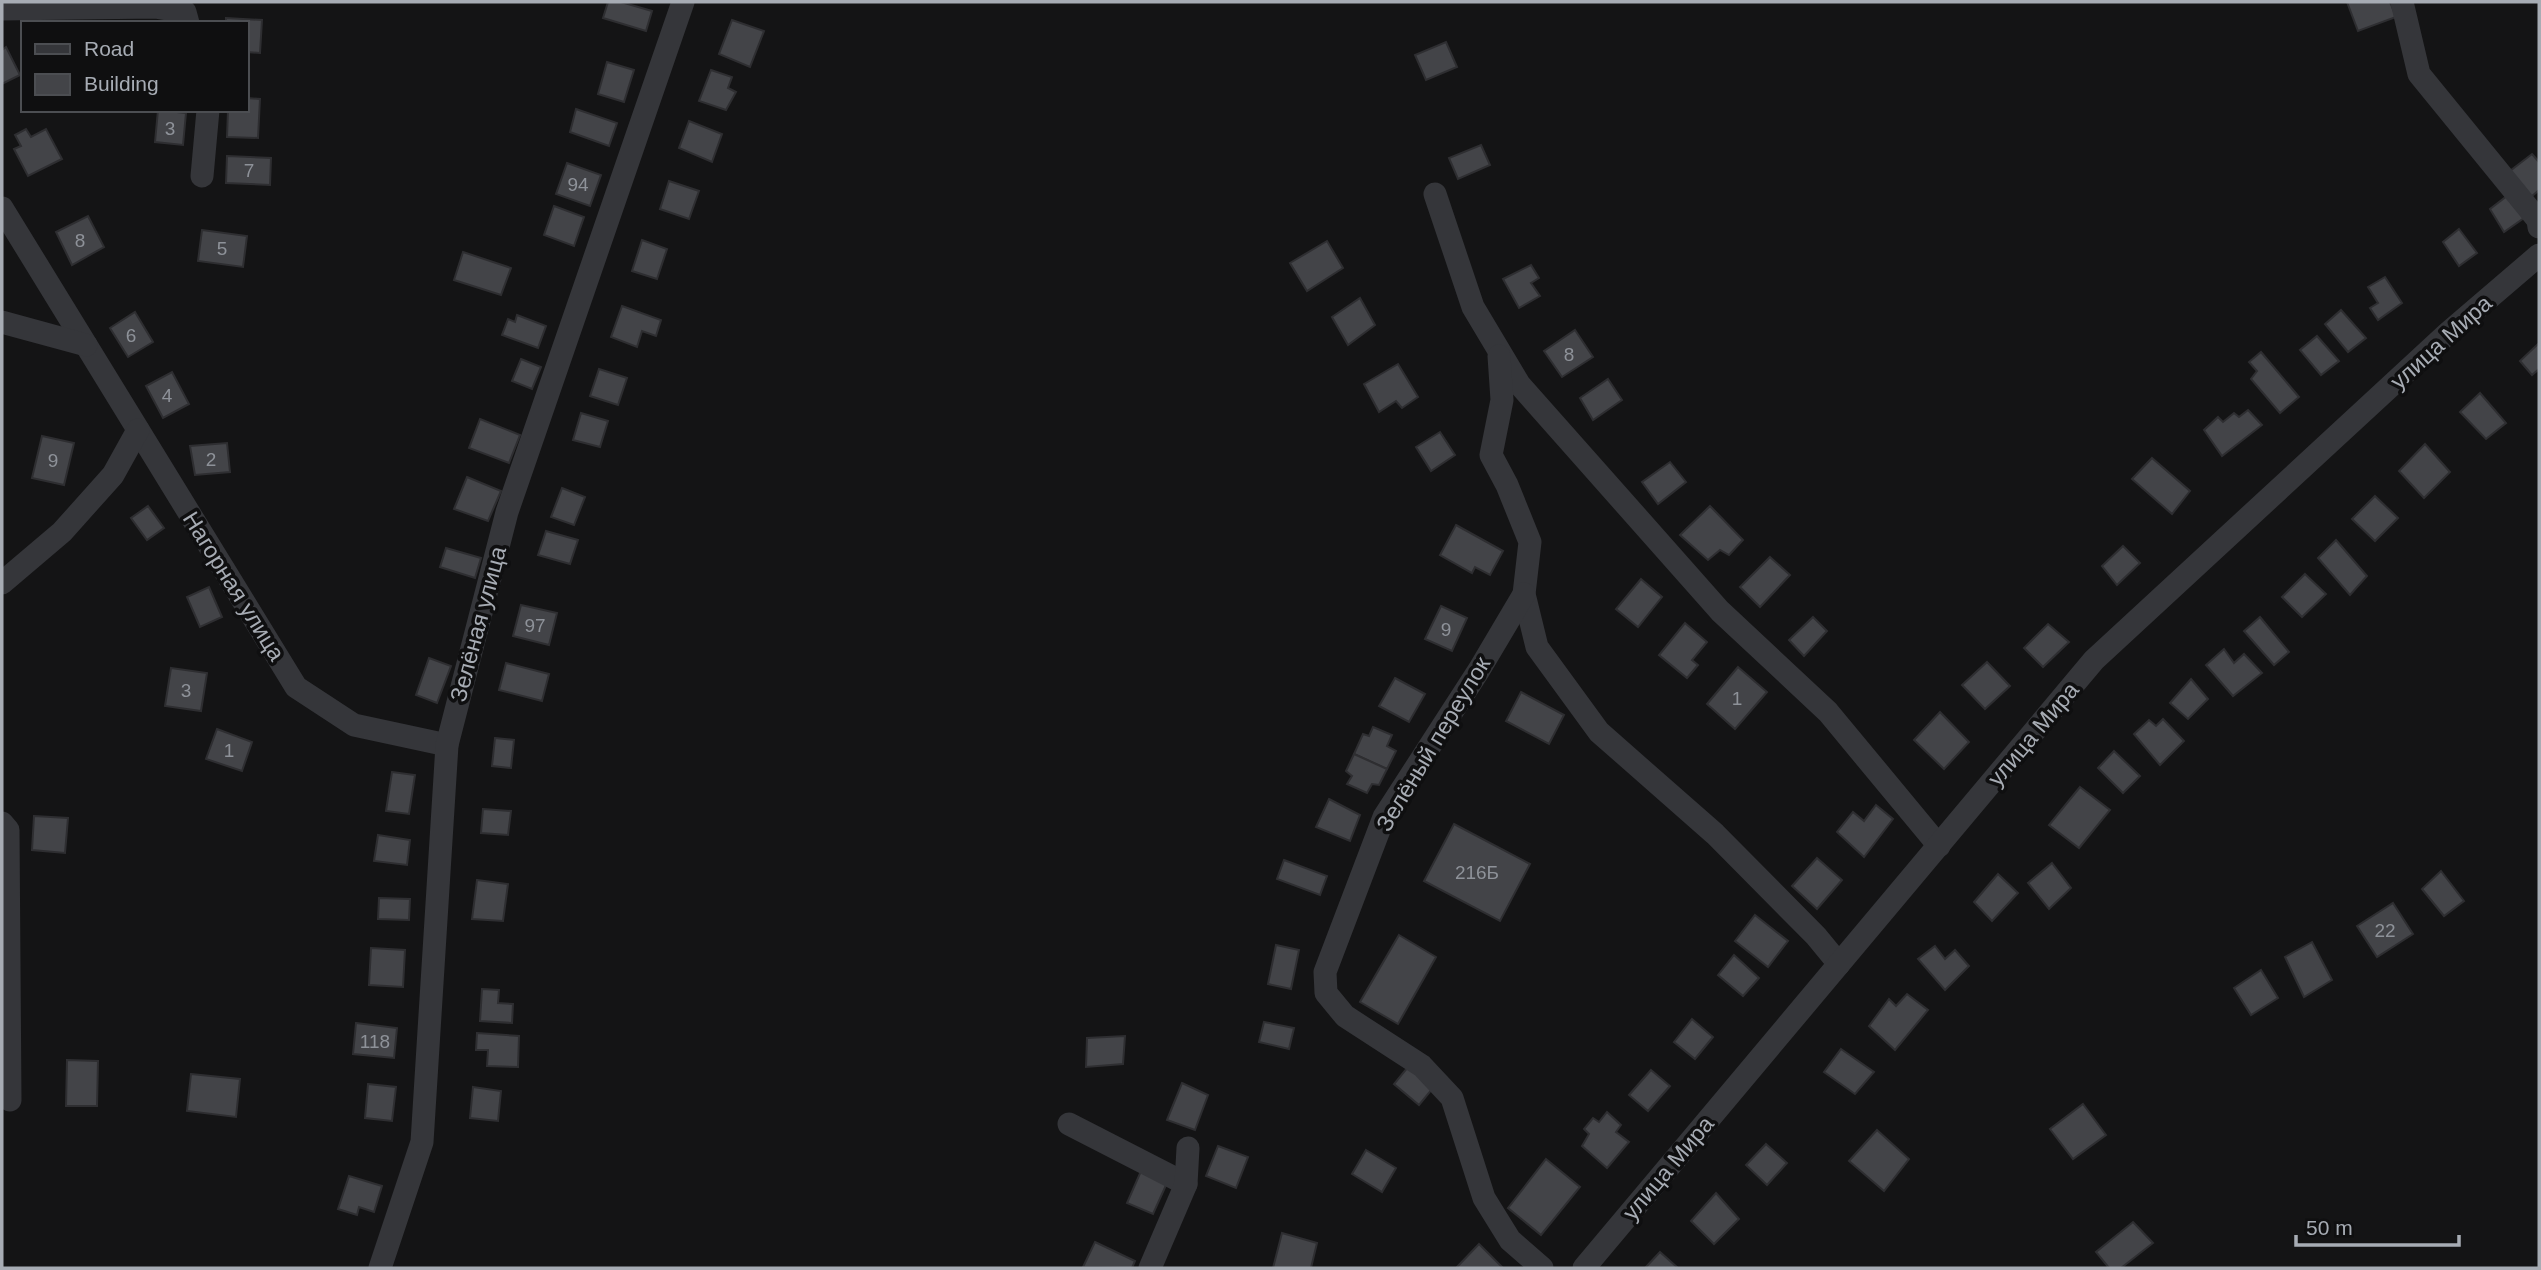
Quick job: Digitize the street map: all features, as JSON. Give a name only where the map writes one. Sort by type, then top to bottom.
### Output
[{"type":"street","name":"Зелёная улица","points":[[380,1268],[422,1142],[447,745],[507,512],[681,2]]},
{"type":"street","points":[[2402,2],[2419,74],[2538,220],[2539,227]]},
{"type":"street","points":[[2,9],[155,7],[185,12],[187,21]]},
{"type":"street","points":[[202,176],[208,112]]},
{"type":"street","name":"Зелёный переулок","points":[[1435,194],[1473,307],[1519,384],[1720,611],[1828,712],[1939,846]]},
{"type":"street","name":"Нагорная улица","points":[[2,208],[296,687],[354,724],[447,745]]},
{"type":"street","name":"улица Мира","points":[[1584,1268],[2094,660],[2448,333],[2539,256]]},
{"type":"street","points":[[2,322],[86,345]]},
{"type":"street","name":"Зелёный переулок","points":[[1499,349],[1502,400],[1491,455],[1507,485],[1530,542],[1524,594],[1537,647],[1599,732],[1715,834],[1816,936],[1839,964]]},
{"type":"street","points":[[2,583],[62,533],[113,475],[138,430]]},
{"type":"street","name":"Зелёный переулок","points":[[1524,594],[1479,670],[1384,817],[1325,972],[1326,993],[1345,1016],[1422,1066],[1452,1098],[1484,1198],[1510,1240],[1542,1268]]},
{"type":"street","points":[[2,823],[8,830],[9,1100]]},
{"type":"street","points":[[1069,1124],[1186,1184]]},
{"type":"street","points":[[1150,1268],[1186,1184],[1188,1148]]},
{"type":"building","points":[[608,2],[621,2],[652,11],[646,31],[603,18]]},
{"type":"building","points":[[2347,2],[2390,2],[2396,17],[2358,31]]},
{"type":"building","points":[[226,18],[262,20],[260,53],[248,52],[248,21],[226,21]]},
{"type":"building","points":[[732,20],[764,31],[750,67],[719,54]]},
{"type":"building","points":[[1446,42],[1457,67],[1426,80],[1415,55]]},
{"type":"building","points":[[6,47],[20,75],[2,84],[2,50]]},
{"type":"building","points":[[607,62],[634,70],[624,102],[598,94]]},
{"type":"building","points":[[711,70],[732,77],[728,88],[736,92],[726,110],[699,101]]},
{"type":"building","points":[[248,98],[260,99],[258,138],[227,137],[228,112],[248,112]]},
{"type":"building","points":[[576,109],[617,123],[609,146],[570,132]]},
{"type":"building","points":[[158,112],[186,113],[183,145],[155,142]]},
{"type":"building","points":[[689,121],[722,134],[712,162],[679,148]]},
{"type":"building","points":[[26,129],[31,137],[46,129],[62,159],[28,176],[14,149],[21,146],[15,135]]},
{"type":"building","points":[[1481,145],[1490,165],[1458,179],[1449,158]]},
{"type":"building","points":[[2532,154],[2539,162],[2539,190],[2531,197],[2510,171]]},
{"type":"building","points":[[227,156],[271,158],[270,185],[226,183]]},
{"type":"building","points":[[567,163],[601,175],[590,206],[556,194]]},
{"type":"building","points":[[669,181],[699,191],[689,219],[660,209]]},
{"type":"building","points":[[2507,196],[2524,218],[2504,232],[2490,209]]},
{"type":"building","points":[[554,206],[584,217],[574,246],[544,235]]},
{"type":"building","points":[[88,216],[104,247],[72,265],[56,232]]},
{"type":"building","points":[[2459,229],[2477,253],[2459,266],[2443,242]]},
{"type":"building","points":[[202,230],[247,236],[243,267],[198,261]]},
{"type":"building","points":[[642,240],[667,249],[657,279],[632,271]]},
{"type":"building","points":[[1327,241],[1343,268],[1307,291],[1290,263]]},
{"type":"building","points":[[463,252],[511,268],[501,295],[454,280]]},
{"type":"building","points":[[1531,265],[1539,278],[1531,283],[1540,296],[1519,308],[1503,279]]},
{"type":"building","points":[[2385,277],[2402,303],[2378,320],[2370,308],[2378,303],[2368,287]]},
{"type":"building","points":[[1360,298],[1375,325],[1348,345],[1332,317]]},
{"type":"building","points":[[622,306],[661,320],[656,336],[642,331],[637,347],[611,337]]},
{"type":"building","points":[[2341,310],[2366,338],[2348,352],[2325,324]]},
{"type":"building","points":[[135,312],[153,342],[128,357],[110,328]]},
{"type":"building","points":[[517,315],[546,326],[538,348],[502,335],[508,319],[515,322]]},
{"type":"building","points":[[1575,330],[1593,357],[1562,377],[1544,351]]},
{"type":"building","points":[[2317,336],[2339,361],[2321,375],[2300,350]]},
{"type":"building","points":[[2539,343],[2539,369],[2532,375],[2520,361]]},
{"type":"building","points":[[2261,352],[2299,397],[2280,413],[2251,379],[2257,371],[2249,362]]},
{"type":"building","points":[[521,359],[541,367],[532,389],[512,381]]},
{"type":"building","points":[[1398,364],[1418,397],[1402,408],[1396,401],[1379,412],[1364,384]]},
{"type":"building","points":[[599,369],[627,378],[618,405],[590,396]]},
{"type":"building","points":[[172,372],[189,404],[163,418],[146,386]]},
{"type":"building","points":[[1608,379],[1622,400],[1593,420],[1580,398]]},
{"type":"building","points":[[2480,393],[2506,423],[2486,439],[2460,412]]},
{"type":"building","points":[[2248,410],[2262,425],[2222,456],[2204,430],[2218,417],[2223,422],[2234,413],[2239,417]]},
{"type":"building","points":[[581,413],[608,421],[600,447],[573,440]]},
{"type":"building","points":[[480,419],[520,435],[509,463],[469,448]]},
{"type":"building","points":[[1440,432],[1455,455],[1431,471],[1416,447]]},
{"type":"building","points":[[42,436],[74,443],[64,485],[32,478]]},
{"type":"building","points":[[227,443],[230,472],[195,475],[190,446]]},
{"type":"building","points":[[2425,444],[2450,472],[2424,498],[2399,471]]},
{"type":"building","points":[[2152,458],[2190,491],[2172,514],[2132,479]]},
{"type":"building","points":[[1670,462],[1686,482],[1658,504],[1642,482]]},
{"type":"building","points":[[467,477],[501,491],[488,521],[454,509]]},
{"type":"building","points":[[562,488],[585,497],[574,525],[551,517]]},
{"type":"building","points":[[2375,496],[2398,518],[2375,541],[2352,519]]},
{"type":"building","points":[[148,506],[164,528],[147,540],[131,518]]},
{"type":"building","points":[[1710,506],[1743,540],[1729,555],[1720,550],[1708,560],[1680,535]]},
{"type":"building","points":[[1456,525],[1503,551],[1490,575],[1475,567],[1472,573],[1440,555]]},
{"type":"building","points":[[546,531],[578,540],[570,564],[538,555]]},
{"type":"building","points":[[2336,540],[2367,576],[2350,595],[2318,558]]},
{"type":"building","points":[[2123,546],[2140,563],[2117,585],[2102,566]]},
{"type":"building","points":[[446,548],[481,558],[475,578],[440,567]]},
{"type":"building","points":[[1770,557],[1790,575],[1760,607],[1740,587]]},
{"type":"building","points":[[2305,574],[2326,594],[2302,617],[2282,597]]},
{"type":"building","points":[[1641,579],[1662,597],[1638,627],[1616,609]]},
{"type":"building","points":[[209,587],[222,617],[200,627],[187,597]]},
{"type":"building","points":[[521,605],[557,613],[549,645],[513,636]]},
{"type":"building","points":[[1441,606],[1467,618],[1452,651],[1425,639]]},
{"type":"building","points":[[1813,617],[1827,631],[1804,656],[1789,640]]},
{"type":"building","points":[[2260,617],[2289,652],[2274,665],[2244,631]]},
{"type":"building","points":[[1685,623],[1707,642],[1692,660],[1698,665],[1687,678],[1659,655]]},
{"type":"building","points":[[2048,624],[2069,642],[2043,667],[2024,648]]},
{"type":"building","points":[[2224,649],[2234,663],[2244,654],[2262,673],[2233,696],[2206,665]]},
{"type":"building","points":[[429,658],[451,666],[437,703],[416,695]]},
{"type":"building","points":[[1987,662],[2010,686],[1985,709],[1962,685]]},
{"type":"building","points":[[506,663],[549,674],[542,701],[499,690]]},
{"type":"building","points":[[1738,667],[1767,692],[1735,729],[1707,704]]},
{"type":"building","points":[[171,668],[207,673],[201,711],[165,706]]},
{"type":"building","points":[[1395,678],[1425,694],[1409,722],[1379,706]]},
{"type":"building","points":[[2191,679],[2208,699],[2188,719],[2170,703]]},
{"type":"building","points":[[1521,692],[1564,715],[1549,744],[1506,721]]},
{"type":"building","points":[[1940,712],[1969,742],[1944,769],[1914,740]]},
{"type":"building","points":[[2163,719],[2184,741],[2160,765],[2134,734],[2149,720],[2156,726]]},
{"type":"building","points":[[1373,727],[1392,735],[1387,746],[1396,751],[1387,769],[1354,754],[1363,734],[1369,736]]},
{"type":"building","points":[[217,729],[252,742],[242,771],[206,759]]},
{"type":"building","points":[[495,738],[514,740],[511,768],[492,766]]},
{"type":"building","points":[[2114,751],[2140,776],[2123,793],[2098,768]]},
{"type":"building","points":[[1354,754],[1387,769],[1379,785],[1372,784],[1367,793],[1347,784],[1352,776],[1346,771]]},
{"type":"building","points":[[392,772],[415,775],[409,814],[386,811]]},
{"type":"building","points":[[2080,787],[2110,810],[2079,848],[2049,825]]},
{"type":"building","points":[[1329,799],[1360,815],[1350,841],[1316,827]]},
{"type":"building","points":[[1876,805],[1893,819],[1864,857],[1837,832],[1853,812],[1864,821]]},
{"type":"building","points":[[483,809],[511,811],[508,835],[481,833]]},
{"type":"building","points":[[34,816],[68,818],[65,853],[32,850]]},
{"type":"building","points":[[1454,824],[1530,864],[1500,921],[1424,881]]},
{"type":"building","points":[[378,835],[410,840],[407,865],[374,861]]},
{"type":"building","points":[[1817,858],[1842,880],[1817,909],[1792,886]]},
{"type":"building","points":[[1284,860],[1327,876],[1320,895],[1277,879]]},
{"type":"building","points":[[2052,863],[2071,888],[2049,909],[2028,883]]},
{"type":"building","points":[[2441,871],[2464,901],[2444,916],[2422,889]]},
{"type":"building","points":[[1998,874],[2018,893],[1992,921],[1974,902]]},
{"type":"building","points":[[477,880],[508,884],[503,921],[472,919]]},
{"type":"building","points":[[379,898],[410,899],[409,920],[378,919]]},
{"type":"building","points":[[2393,903],[2413,934],[2377,957],[2357,926]]},
{"type":"building","points":[[1755,915],[1788,941],[1768,967],[1735,941]]},
{"type":"building","points":[[1399,935],[1436,957],[1398,1024],[1360,1002]]},
{"type":"building","points":[[2312,942],[2332,980],[2304,997],[2285,957]]},
{"type":"building","points":[[1276,945],[1299,950],[1291,989],[1268,984]]},
{"type":"building","points":[[1935,946],[1945,959],[1955,950],[1969,966],[1945,990],[1918,959]]},
{"type":"building","points":[[371,948],[405,950],[403,987],[369,985]]},
{"type":"building","points":[[1734,955],[1759,978],[1743,996],[1718,975]]},
{"type":"building","points":[[2261,970],[2278,998],[2251,1015],[2234,988]]},
{"type":"building","points":[[482,989],[499,990],[498,1003],[513,1004],[512,1023],[480,1021]]},
{"type":"building","points":[[1907,994],[1928,1010],[1895,1050],[1869,1026],[1889,999],[1896,1006]]},
{"type":"building","points":[[1692,1019],[1713,1037],[1695,1059],[1674,1042]]},
{"type":"building","points":[[1264,1022],[1294,1028],[1289,1049],[1259,1042]]},
{"type":"building","points":[[356,1023],[397,1028],[394,1058],[353,1054]]},
{"type":"building","points":[[477,1033],[519,1036],[518,1067],[487,1066],[488,1050],[476,1050]]},
{"type":"building","points":[[1125,1036],[1123,1064],[1086,1067],[1087,1038]]},
{"type":"building","points":[[1841,1049],[1874,1072],[1855,1094],[1824,1072]]},
{"type":"building","points":[[67,1060],[98,1061],[97,1106],[66,1106]]},
{"type":"building","points":[[1408,1067],[1433,1088],[1419,1105],[1394,1084]]},
{"type":"building","points":[[1651,1070],[1670,1086],[1648,1111],[1629,1095]]},
{"type":"building","points":[[191,1074],[240,1079],[236,1117],[187,1111]]},
{"type":"building","points":[[1182,1083],[1208,1095],[1195,1130],[1167,1120]]},
{"type":"building","points":[[368,1084],[396,1087],[392,1121],[365,1118]]},
{"type":"building","points":[[473,1087],[501,1091],[498,1121],[470,1118]]},
{"type":"building","points":[[2083,1104],[2106,1135],[2073,1159],[2050,1129]]},
{"type":"building","points":[[1607,1112],[1621,1125],[1616,1132],[1629,1142],[1607,1168],[1582,1146],[1589,1134],[1584,1129],[1593,1118],[1599,1122]]},
{"type":"building","points":[[1877,1130],[1909,1159],[1884,1191],[1849,1161]]},
{"type":"building","points":[[1766,1144],[1787,1163],[1767,1185],[1746,1165]]},
{"type":"building","points":[[1218,1146],[1248,1157],[1236,1188],[1206,1176]]},
{"type":"building","points":[[1366,1150],[1396,1168],[1382,1192],[1352,1174]]},
{"type":"building","points":[[1546,1159],[1580,1187],[1541,1235],[1508,1208]]},
{"type":"building","points":[[1141,1171],[1167,1183],[1153,1214],[1127,1203]]},
{"type":"building","points":[[349,1176],[382,1186],[374,1212],[359,1207],[357,1215],[338,1209]]},
{"type":"building","points":[[1716,1193],[1739,1219],[1714,1244],[1691,1221]]},
{"type":"building","points":[[2133,1222],[2153,1243],[2121,1268],[2109,1268],[2096,1252]]},
{"type":"building","points":[[1282,1233],[1317,1243],[1311,1268],[1273,1268]]},
{"type":"building","points":[[1095,1242],[1135,1261],[1132,1268],[1083,1267]]},
{"type":"building","points":[[1479,1244],[1503,1268],[1456,1268]]},
{"type":"building","points":[[1660,1252],[1678,1268],[1645,1268]]}]
